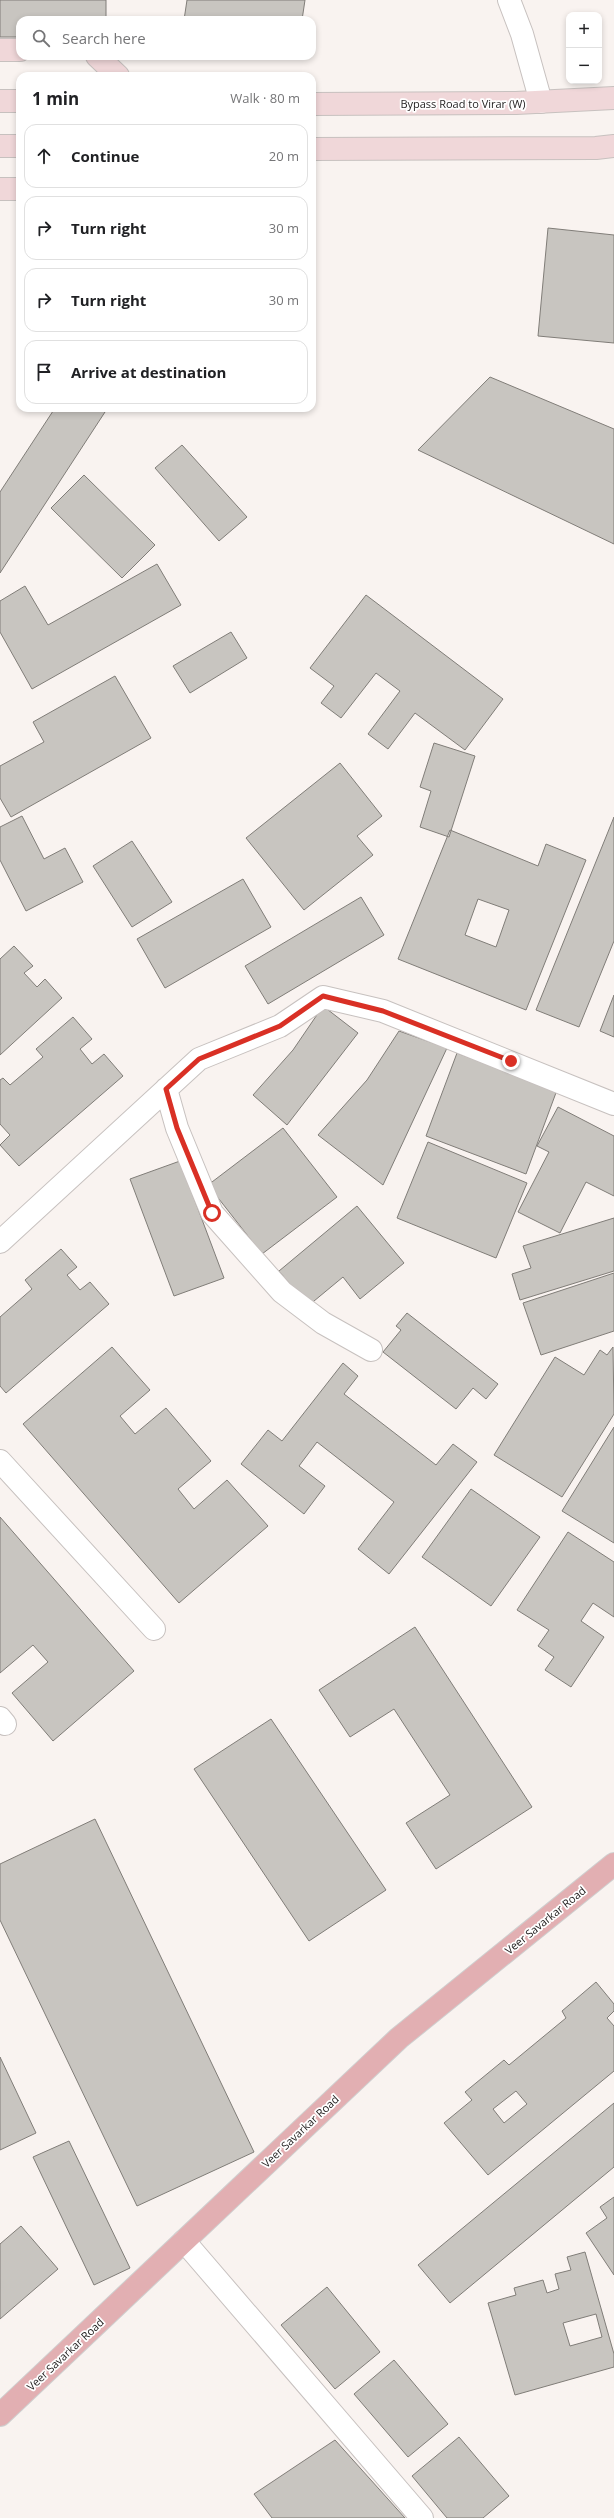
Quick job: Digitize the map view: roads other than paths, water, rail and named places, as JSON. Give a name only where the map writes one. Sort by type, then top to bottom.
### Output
[{"type":"main road","points":[[0,50],[16,50]]},
{"type":"main road","points":[[101,60],[114,72]]},
{"type":"main road","name":"Bypass Road to Virar (W)","points":[[316,104],[541,102],[614,98]]},
{"type":"main road","points":[[0,101],[16,101]]},
{"type":"main road","points":[[0,146],[16,146]]},
{"type":"main road","points":[[316,149],[596,148],[614,146]]},
{"type":"main road","points":[[0,188],[16,189]]},
{"type":"main road","name":"Veer Savarkar Road","points":[[0,2415],[399,2038],[614,1864]]},
{"type":"street","points":[[509,0],[522,34],[541,102]]},
{"type":"street","points":[[0,1242],[199,1059],[280,1026],[323,996],[383,1011],[614,1104]]},
{"type":"street","points":[[166,1089],[177,1128],[212,1213],[282,1292],[323,1323],[371,1350]]},
{"type":"street","points":[[0,1461],[154,1629]]},
{"type":"street","points":[[184,2241],[422,2518]]}]
